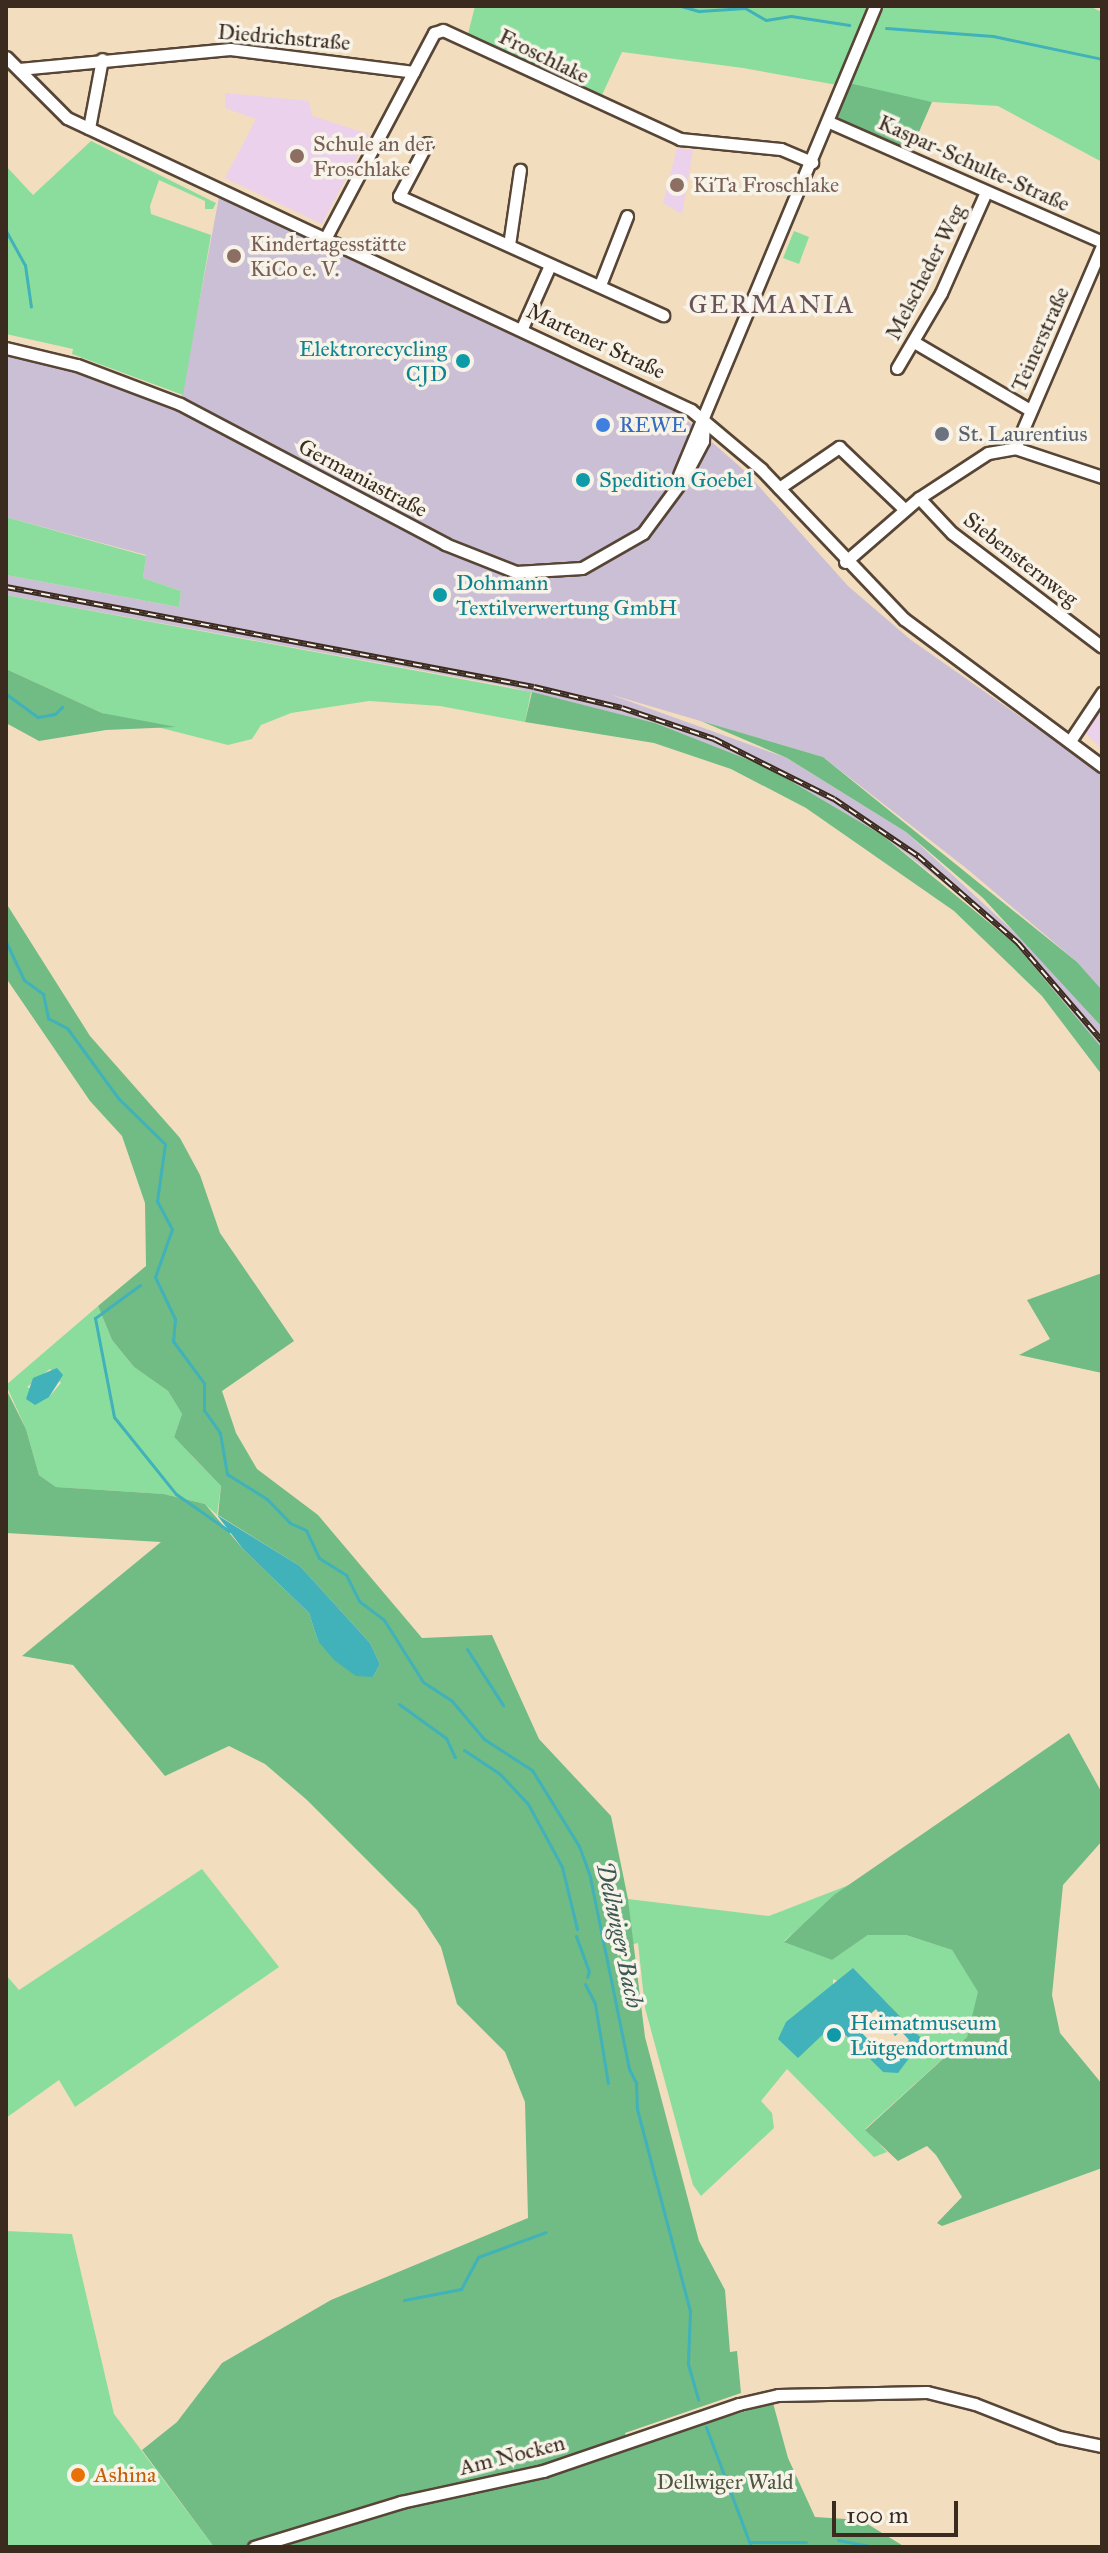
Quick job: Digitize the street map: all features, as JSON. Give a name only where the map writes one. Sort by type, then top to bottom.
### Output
[{"type":"street","name":"Germaniastraße","points":[[6,348],[77,365],[180,404],[445,544],[516,572],[582,568],[620,550],[659,515],[703,441],[704,421],[875,6]]},
{"type":"street","name":"Froschlake","points":[[326,237],[434,33],[443,30],[680,139],[781,149],[812,162]]},
{"type":"street","name":"Diedrichstraße","points":[[19,69],[230,49],[414,72]]},
{"type":"street","name":"Martener Straße","points":[[6,57],[52,107],[89,128],[664,395],[704,421],[779,488],[845,562],[942,649],[1102,766]]},
{"type":"street","points":[[89,128],[102,59]]},
{"type":"street","name":"Kaspar-Schulte-Straße","points":[[829,122],[1102,244]]},
{"type":"street","points":[[427,143],[399,196],[663,315]]},
{"type":"street","points":[[509,245],[520,170]]},
{"type":"street","name":"Melscheder Weg","points":[[897,368],[914,342],[986,192]]},
{"type":"street","points":[[600,285],[627,216]]},
{"type":"street","name":"Teinerstraße","points":[[1015,448],[1102,244]]},
{"type":"street","points":[[522,328],[550,265]]},
{"type":"street","points":[[914,342],[1030,410]]},
{"type":"street","points":[[779,488],[839,447],[904,509]]},
{"type":"street","points":[[845,562],[904,509],[965,465],[1015,448],[1102,477]]},
{"type":"street","name":"Siebensternweg","points":[[919,498],[952,533],[1102,647]]},
{"type":"street","points":[[1070,741],[1102,693]]},
{"type":"street","name":"Am Nocken","points":[[254,2547],[401,2502],[543,2471],[743,2402],[778,2395],[927,2392],[975,2404],[1059,2437],[1102,2446]]},
{"type":"shaded area","name":"Schule an der Froschlake","points":[[225,93],[309,101],[312,116],[369,134],[322,224],[225,178],[256,119],[225,108]]},
{"type":"shaded area","name":"KiTa Froschlake","points":[[677,148],[693,150],[682,214],[663,203]]},
{"type":"shaded area","points":[[219,197],[679,413],[747,473],[848,586],[911,640],[1102,774],[1102,990],[1077,962],[966,868],[823,757],[609,694],[787,758],[906,832],[1039,955],[1102,1027],[1102,1048],[1015,944],[971,904],[882,835],[767,767],[655,723],[506,686],[6,595],[6,575],[179,607],[181,591],[143,578],[146,555],[6,517],[6,348],[55,359],[180,404]]},
{"type":"shaded area","points":[[1097,712],[1102,715],[1102,749],[1083,731]]},
{"type":"green space","points":[[475,6],[875,6],[853,64],[860,63],[884,6],[1089,6],[1102,12],[1102,162],[998,106],[932,102],[743,68],[622,52],[602,95],[468,34]]},
{"type":"green space","points":[[844,82],[932,102],[909,155],[829,122]]},
{"type":"green space","points":[[91,141],[216,203],[213,209],[205,209],[205,201],[159,180],[150,206],[151,214],[211,235],[183,395],[72,354],[73,349],[6,334],[6,166],[33,195]]},
{"type":"green space","points":[[794,231],[809,237],[799,264],[783,258]]},
{"type":"green space","points":[[6,517],[146,556],[143,578],[181,591],[179,607],[6,575]]},
{"type":"green space","points":[[6,595],[531,692],[525,722],[440,706],[369,701],[291,713],[261,725],[252,739],[228,745],[102,713],[6,669]]},
{"type":"green space","points":[[6,669],[102,713],[176,727],[106,730],[39,741],[6,723]]},
{"type":"green space","points":[[532,692],[655,723],[767,767],[882,835],[1015,944],[1102,1048],[1102,1075],[1042,996],[954,911],[806,808],[731,769],[654,743],[525,722]]},
{"type":"green space","points":[[701,721],[823,757],[1077,962],[1102,990],[1102,1027],[983,898],[906,832],[787,758]]},
{"type":"green space","name":"Dellwiger Wald","points":[[6,903],[90,1036],[180,1138],[200,1175],[220,1233],[294,1341],[222,1391],[236,1433],[257,1469],[318,1515],[422,1638],[492,1635],[539,1739],[611,1816],[628,1899],[645,2037],[699,2241],[725,2290],[730,2352],[737,2351],[741,2393],[625,2433],[629,2446],[773,2403],[788,2458],[815,2517],[861,2520],[905,2547],[214,2547],[142,2450],[177,2422],[222,2363],[331,2300],[528,2218],[525,2102],[505,2052],[457,2004],[441,1947],[417,1910],[307,1800],[265,1764],[229,1746],[165,1776],[73,1665],[22,1656],[161,1542],[6,1533],[6,1389],[26,1429],[39,1475],[56,1487],[164,1494],[205,1504],[243,1549],[309,1613],[318,1641],[373,1677],[380,1664],[370,1643],[300,1566],[218,1515],[221,1486],[174,1437],[182,1414],[168,1391],[134,1367],[112,1340],[98,1306],[146,1266],[145,1203],[122,1136],[90,1101],[6,978]]},
{"type":"green space","points":[[1102,1273],[1102,1373],[1019,1355],[1050,1339],[1027,1300]]},
{"type":"green space","points":[[98,1306],[112,1340],[134,1367],[168,1391],[182,1414],[174,1437],[221,1486],[217,1515],[205,1504],[164,1494],[56,1487],[39,1475],[26,1429],[6,1385]],"holes":[[[50,1369],[61,1383],[49,1397],[27,1387]]]},
{"type":"green space","points":[[1069,1733],[1102,1793],[1102,1841],[1063,1885],[1052,1995],[1060,2033],[1102,2084],[1102,2168],[942,2226],[937,2223],[962,2197],[936,2155],[927,2146],[898,2161],[865,2130],[967,2037],[978,1992],[952,1950],[906,1935],[868,1935],[832,1960],[784,1942],[834,1895]]},
{"type":"green space","points":[[202,1869],[279,1967],[75,2107],[59,2080],[6,2118],[6,1975],[19,1990]]},
{"type":"green space","points":[[849,1885],[784,1941],[832,1960],[868,1935],[906,1935],[952,1950],[979,1993],[967,2037],[865,2129],[887,2152],[874,2157],[787,2069],[761,2101],[772,2113],[774,2128],[701,2196],[693,2185],[645,2008],[638,1943],[630,1945],[628,1899],[769,1916]],"holes":[[[833,1979],[885,2001],[922,2042],[883,2072],[833,2024]]]},
{"type":"green space","points":[[6,2231],[72,2234],[114,2414],[214,2547],[6,2547]]},
{"type":"water","points":[[57,1368],[63,1375],[49,1397],[35,1405],[26,1399],[33,1378]]},
{"type":"water","points":[[217,1515],[300,1566],[370,1643],[380,1664],[373,1677],[356,1676],[334,1660],[318,1641],[309,1613],[243,1549]]},
{"type":"water","points":[[853,1968],[922,2041],[898,2073],[883,2072],[834,2024],[798,2058],[778,2039],[786,2022]],"holes":[[[876,2009],[895,2036],[901,2031],[909,2040],[902,2047],[896,2042],[881,2053],[861,2032],[859,2024]]]},
{"type":"waterway","points":[[681,6],[699,11],[745,8],[766,20],[791,16],[849,25]]},
{"type":"waterway","points":[[886,28],[993,36],[1102,59]]},
{"type":"waterway","name":"Dellwiger Bach","points":[[6,231],[25,265],[31,307]]},
{"type":"waterway","name":"Dellwiger Bach","points":[[6,694],[38,717],[55,714],[62,707]]},
{"type":"waterway","name":"Dellwiger Bach","points":[[6,942],[24,980],[43,994],[48,1018],[67,1028],[119,1099],[165,1144],[157,1201],[172,1229],[155,1277],[175,1319],[173,1341],[204,1383],[204,1410],[220,1433],[227,1474],[267,1499],[290,1523],[306,1530],[319,1558],[346,1575],[359,1601],[384,1620],[423,1682],[452,1701],[484,1739],[532,1770],[579,1846],[590,1877],[629,2069],[636,2083],[637,2109],[690,2311],[688,2364],[698,2400]]},
{"type":"waterway","points":[[140,1285],[95,1318],[114,1417],[176,1494],[229,1531]]},
{"type":"waterway","name":"Dellwiger Bach","points":[[467,1649],[503,1705]]},
{"type":"waterway","points":[[399,1704],[446,1738],[455,1757]]},
{"type":"waterway","points":[[464,1750],[500,1774],[528,1804],[562,1867],[577,1929]]},
{"type":"waterway","points":[[576,1936],[589,1971],[587,1977]]},
{"type":"waterway","points":[[585,1984],[595,2004],[608,2083]]},
{"type":"waterway","points":[[404,2300],[461,2289],[478,2257],[546,2232]]},
{"type":"waterway","name":"Dellwiger Bach","points":[[706,2427],[751,2547]]},
{"type":"waterway","points":[[838,2540],[874,2547]]},
{"type":"waterway","points":[[751,2542],[806,2542]]},
{"type":"railway","points":[[6,587],[534,687],[622,708],[714,739],[834,799],[918,856],[1018,943],[1102,1041]]},
{"type":"place","name":"Schule an der Froschlake","points":[[297,156]]},
{"type":"place","name":"KiTa Froschlake","points":[[677,185]]},
{"type":"place","name":"Kindertagesstätte KiCo e. V.","points":[[234,256]]},
{"type":"place","name":"Elektrorecycling CJD","points":[[463,361]]},
{"type":"place","name":"REWE","points":[[603,425]]},
{"type":"place","name":"St. Laurentius","points":[[942,434]]},
{"type":"place","name":"Spedition Goebel","points":[[583,480]]},
{"type":"place","name":"Dohmann Textilverwertung GmbH","points":[[440,595]]},
{"type":"place","name":"Heimatmuseum Lütgendortmund","points":[[834,2035]]},
{"type":"place","name":"Ashina","points":[[78,2475]]},
{"type":"district","name":"GERMANIA","points":[[772,305]]}]
